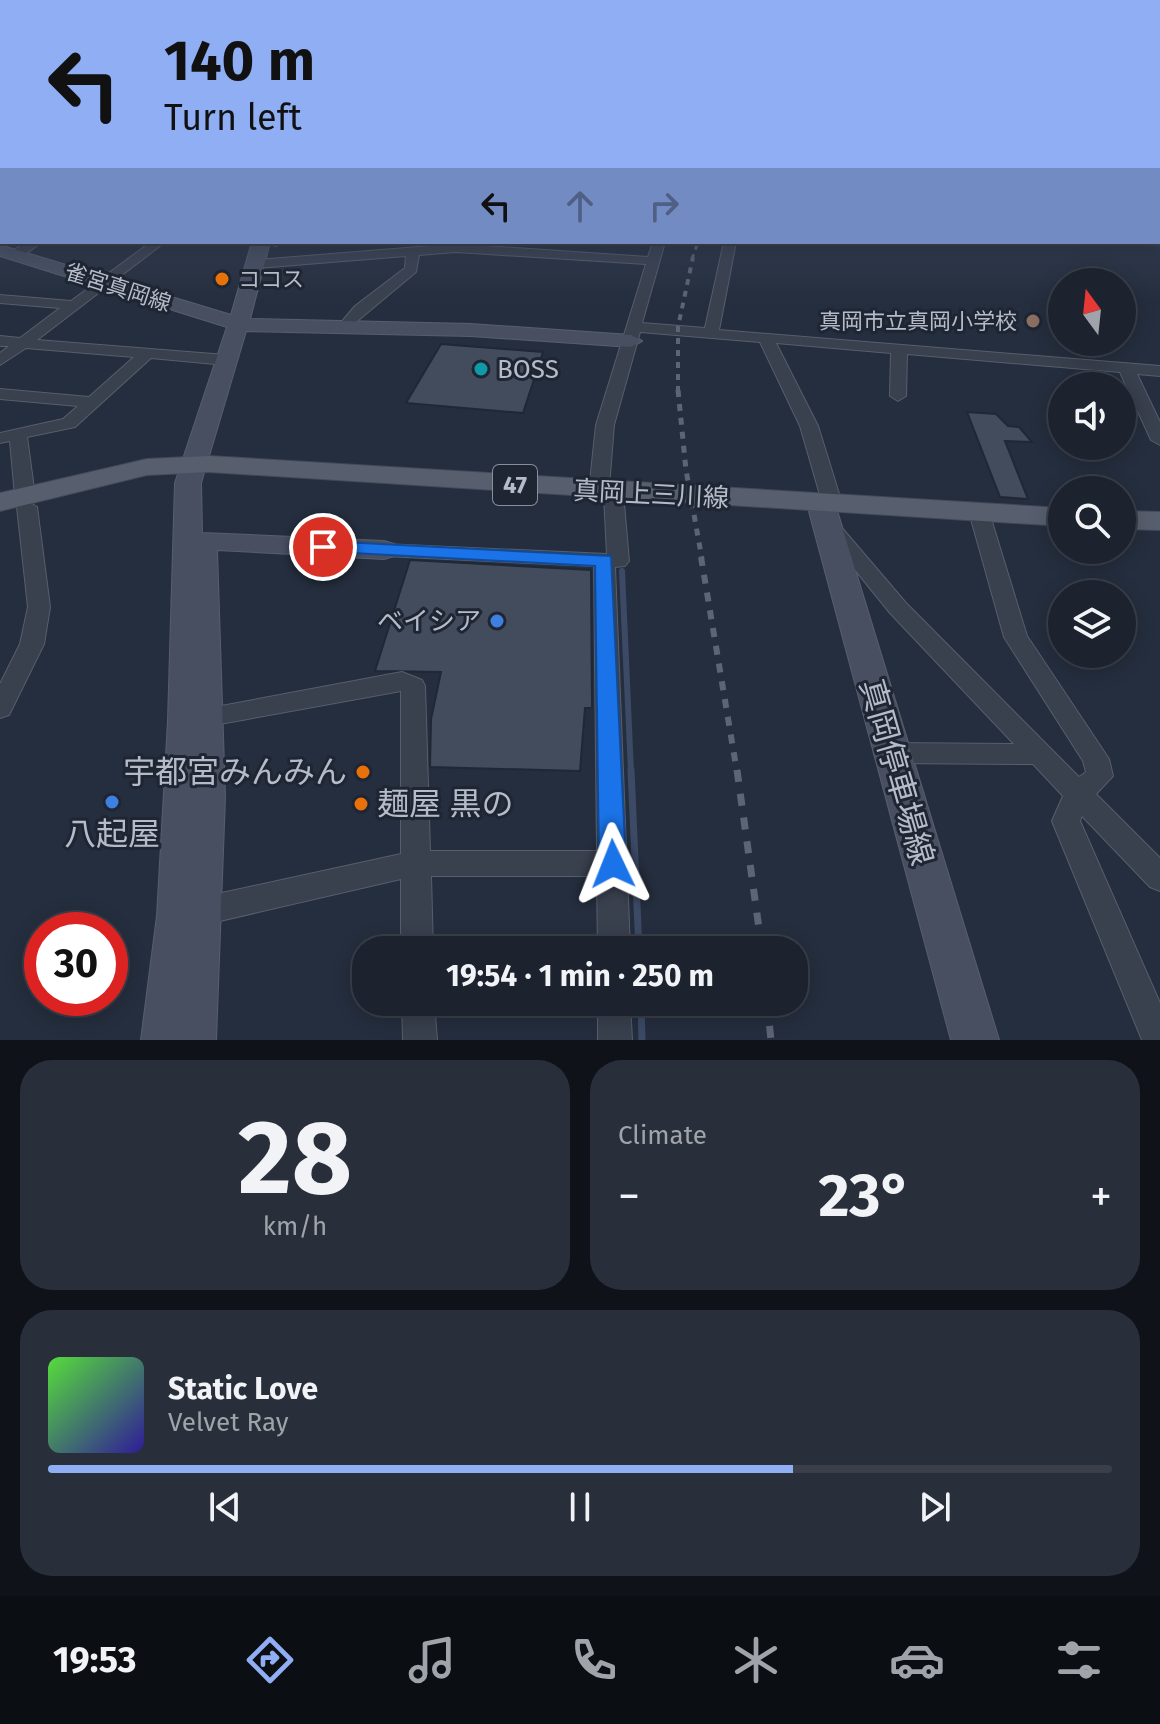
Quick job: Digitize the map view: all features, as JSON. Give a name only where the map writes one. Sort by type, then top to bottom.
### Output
[{"type":"main road","name":"真岡上三川線","points":[[13,505],[201,465],[606,492],[824,513],[979,512],[1048,516]]},
{"type":"main road","points":[[1136,520],[1160,521]]},
{"type":"street","points":[[8,252],[30,244]]},
{"type":"street","points":[[0,360],[156,244]]},
{"type":"street","points":[[261,244],[262,264]]},
{"type":"street","points":[[192,1040],[190,914],[205,541],[201,465],[262,264],[271,244]]},
{"type":"street","points":[[205,541],[618,561],[606,492],[605,425],[658,244]]},
{"type":"street","points":[[711,333],[730,244]]},
{"type":"street","points":[[262,264],[458,245],[653,261]]},
{"type":"street","points":[[344,328],[360,309],[411,269],[413,251]]},
{"type":"street","name":"雀宮真岡線","points":[[8,252],[243,324],[633,334]]},
{"type":"street","points":[[0,299],[73,305]]},
{"type":"street","points":[[197,719],[187,532],[226,360],[243,324]]},
{"type":"street","points":[[633,334],[711,333],[1160,371]]},
{"type":"street","points":[[766,338],[816,444],[830,497],[824,513],[898,608],[1160,878]]},
{"type":"street","points":[[0,341],[226,360]]},
{"type":"street","points":[[898,396],[899,349]]},
{"type":"street","points":[[0,709],[32,644],[39,607],[13,505],[9,436],[69,423],[147,354]]},
{"type":"street","points":[[1126,368],[1160,440]]},
{"type":"street","points":[[0,394],[90,402]]},
{"type":"street","points":[[979,512],[1016,637],[1096,759],[1100,776],[1078,793],[1066,821],[1159,1040]]},
{"type":"street","name":"真岡停車場線","points":[[824,513],[890,753],[975,1040]]},
{"type":"street","points":[[604,560],[614,936]]},
{"type":"street","points":[[197,719],[402,681],[413,686],[417,936]]},
{"type":"street","points":[[890,753],[1040,754]]},
{"type":"street","points":[[190,914],[415,863],[613,864]]},
{"type":"street","points":[[165,1040],[190,914]]},
{"type":"street","points":[[419,1016],[420,1040]]},
{"type":"street","points":[[614,1016],[615,1040]]},
{"type":"building","name":"BOSS","points":[[441,344],[543,352],[523,413],[406,403]]},
{"type":"building","points":[[967,412],[996,414],[1008,426],[1019,427],[1032,442],[1005,441],[1028,499],[1000,497]]},
{"type":"building","name":"ベイシア","points":[[410,560],[591,570],[592,708],[585,708],[580,771],[430,767],[431,719],[441,672],[375,671]]},
{"type":"waterway","points":[[622,571],[631,772]]},
{"type":"waterway","points":[[631,770],[638,936]]},
{"type":"waterway","points":[[641,1016],[642,1040]]},
{"type":"railway","points":[[692,259],[697,244]]},
{"type":"railway","points":[[678,390],[678,327],[693,257]]},
{"type":"railway","points":[[678,390],[686,470],[702,559]]},
{"type":"railway","points":[[701,557],[737,772]]},
{"type":"railway","points":[[737,770],[760,936]]},
{"type":"railway","points":[[768,1016],[771,1040]]},
{"type":"place","name":"ココス","points":[[222,279]]},
{"type":"place","name":"真岡市立真岡小学校","points":[[1033,321]]},
{"type":"place","name":"BOSS","points":[[481,369]]},
{"type":"place","name":"ベイシア","points":[[497,621]]},
{"type":"place","name":"宇都宮みんみん","points":[[363,772]]},
{"type":"place","name":"八起屋","points":[[112,802]]},
{"type":"place","name":"麺屋 黒の","points":[[361,804]]},
{"type":"route","points":[[323,547],[604,560],[613,864]]}]
